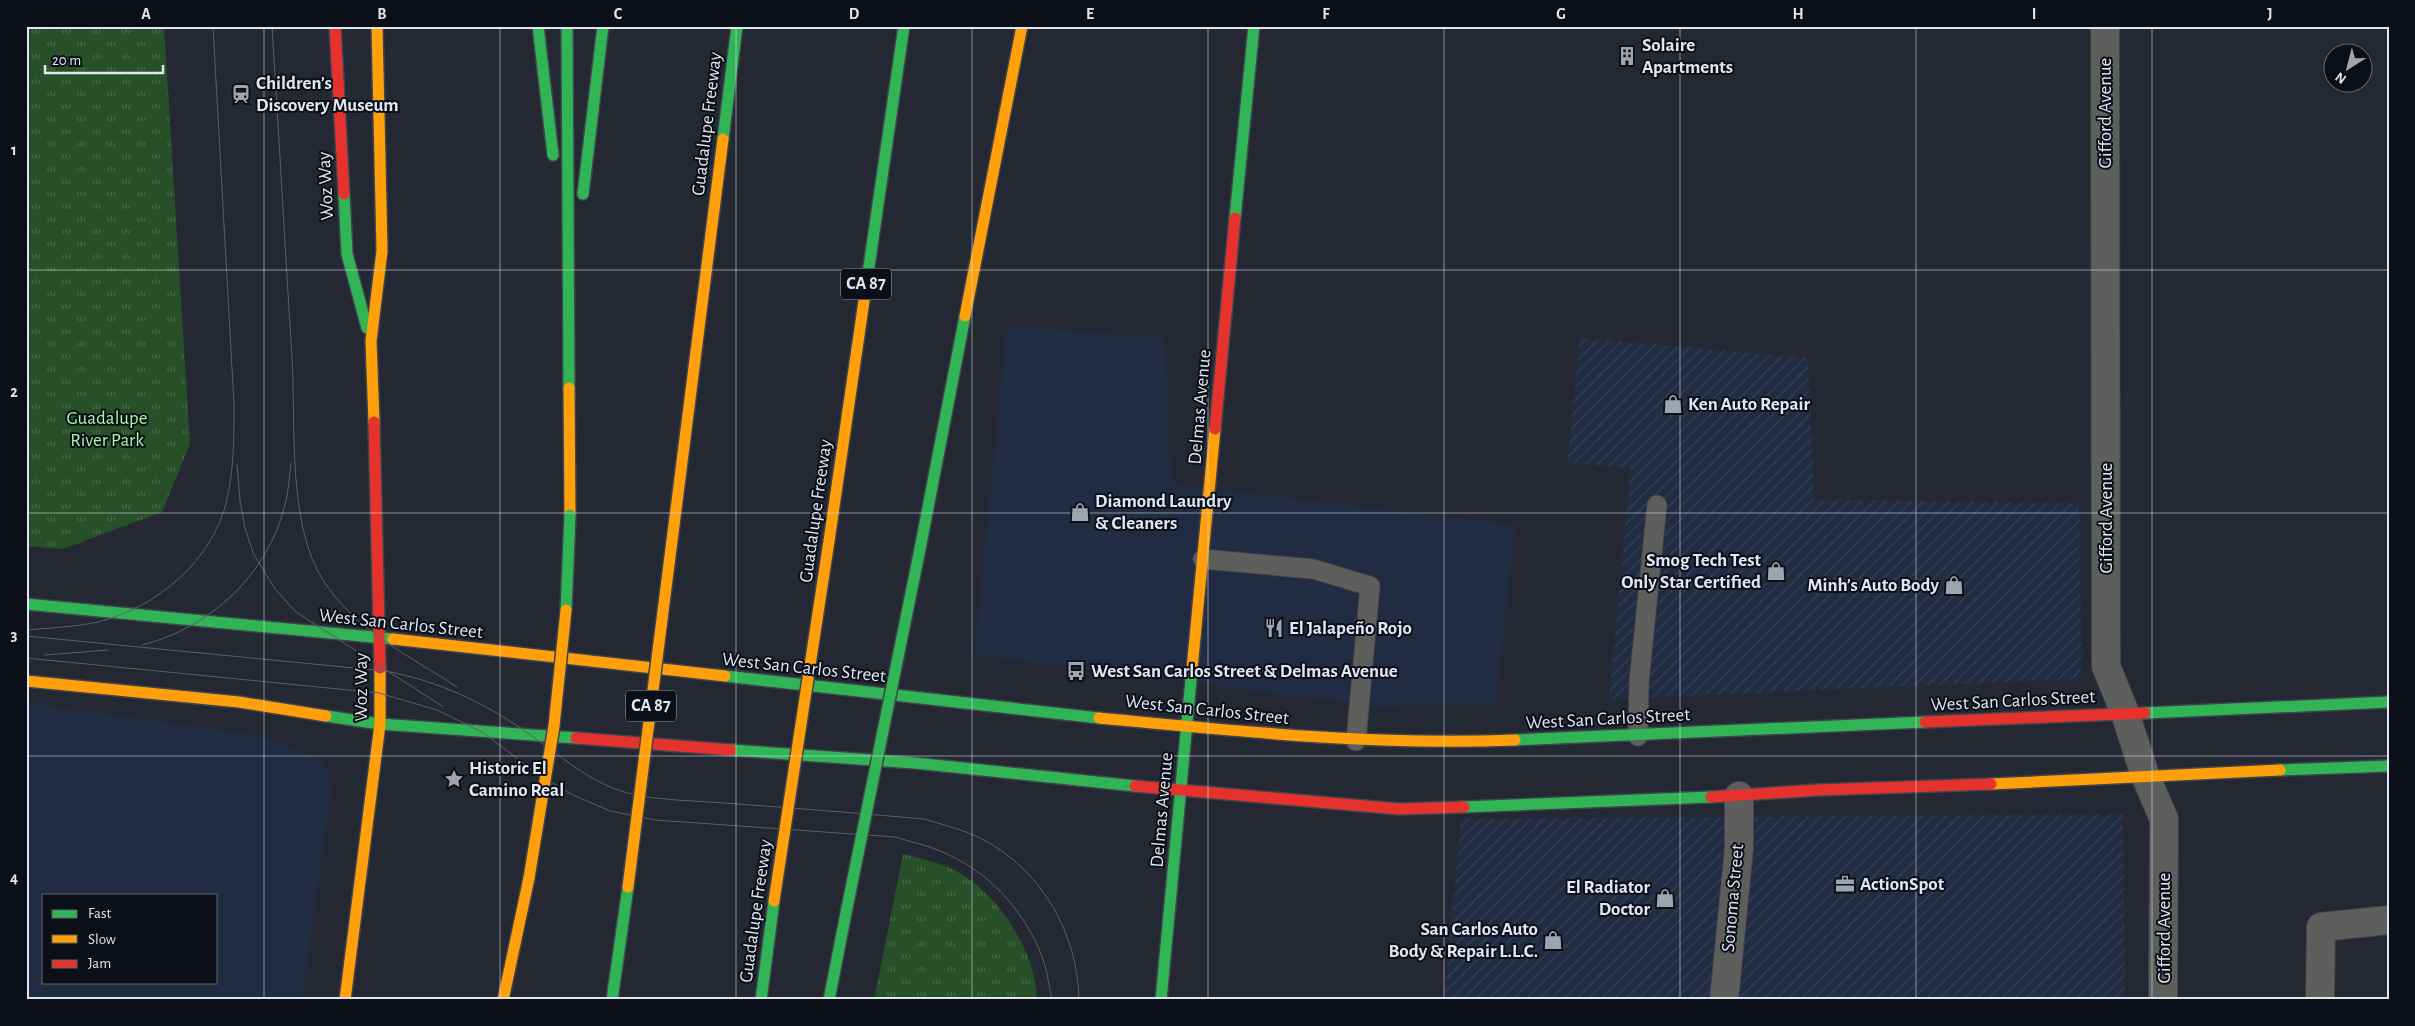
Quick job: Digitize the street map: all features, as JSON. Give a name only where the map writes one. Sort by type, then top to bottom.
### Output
[{"type":"main road","name":"Woz Way","points":[[335,26],[347,254],[371,342]]},
{"type":"main road","name":"Woz Way","points":[[345,1000],[373,767],[380,724],[379,574],[371,342],[382,251],[377,26]]},
{"type":"main road","points":[[538,26],[554,164]]},
{"type":"main road","points":[[503,1000],[529,878],[550,754],[567,601],[570,515],[570,303],[567,26]]},
{"type":"main road","points":[[570,303],[603,26]]},
{"type":"main road","name":"Guadalupe Freeway","points":[[612,1000],[737,26]]},
{"type":"main road","name":"Guadalupe Freeway","points":[[761,1000],[774,901],[904,26]]},
{"type":"main road","points":[[829,1000],[920,549],[1022,26]]},
{"type":"main road","name":"Delmas Avenue","points":[[1161,1000],[1254,26]]},
{"type":"main road","points":[[556,184],[570,303]]},
{"type":"main road","name":"West San Carlos Street","points":[[26,604],[379,640],[441,644],[1071,715],[1356,741],[1452,744],[2389,702]]},
{"type":"main road","points":[[26,682],[239,702],[380,724],[915,763],[1182,790],[1399,809],[1739,796],[1818,790],[2389,766]]},
{"type":"street","name":"Gifford Avenue","points":[[2105,26],[2106,666],[2125,713],[2145,775],[2164,819],[2163,1000]]},
{"type":"street","name":"Sonoma Street","points":[[1724,1000],[1739,848],[1739,796]]},
{"type":"street","points":[[2320,1000],[2321,927],[2389,920]]},
{"type":"lane","points":[[1638,736],[1639,682],[1657,505]]},
{"type":"lane","points":[[1203,559],[1313,569],[1370,586],[1356,741]]},
{"type":"shaded area","points":[[1007,326],[1165,338],[1171,484],[1515,525],[1496,703],[1380,707],[974,655]]},
{"type":"shaded area","points":[[1580,338],[1808,358],[1814,500],[2079,503],[2082,679],[1609,699],[1631,468],[1567,463]]},
{"type":"shaded area","points":[[26,703],[258,735],[323,760],[332,785],[302,1000],[26,1000]]},
{"type":"shaded area","points":[[2123,814],[2125,1000],[1444,1000],[1461,819]]},
{"type":"green space","name":"Guadalupe River Park","points":[[26,26],[164,26],[190,444],[162,512],[63,549],[26,546]]},
{"type":"green space","points":[[903,854],[950,868],[983,890],[1010,923],[1021,942],[1035,981],[1037,1000],[874,1000]]},
{"type":"tram line","points":[[26,630],[98,622],[120,615],[161,593],[180,578],[210,542],[220,521],[227,499],[234,440],[234,404],[213,26]]},
{"type":"tram line","points":[[272,26],[292,358],[298,503],[311,557],[323,580],[336,598],[351,613],[384,640],[457,687]]},
{"type":"tram line","points":[[142,645],[167,637],[191,626],[233,594],[250,575],[265,554],[277,530],[286,500],[291,463]]},
{"type":"tram line","points":[[237,464],[240,501],[245,528],[253,553],[275,589],[296,612],[442,706]]},
{"type":"tram line","points":[[26,636],[385,671],[405,675],[444,688],[480,704],[515,724],[593,778],[627,793],[669,799],[924,819],[961,830],[982,839],[1003,852],[1039,886],[1053,906],[1064,928],[1072,951],[1077,975],[1079,1000]]},
{"type":"tram line","points":[[45,655],[108,650]]},
{"type":"tram line","points":[[26,658],[379,693],[437,710],[482,732],[538,774],[571,794],[610,811],[655,820],[895,837],[932,848],[968,865],[996,887],[1009,901],[1020,915],[1038,946],[1045,967],[1052,1000]]},
{"type":"traffic: fast","points":[[538,26],[553,155]]},
{"type":"traffic: fast","points":[[567,26],[569,388]]},
{"type":"traffic: fast","points":[[583,194],[603,26]]},
{"type":"traffic: fast","points":[[723,139],[737,26]]},
{"type":"traffic: fast","points":[[865,294],[904,26]]},
{"type":"traffic: fast","points":[[1235,218],[1254,26]]},
{"type":"traffic: fast","points":[[344,194],[347,254],[367,328]]},
{"type":"traffic: fast","points":[[920,549],[965,316]]},
{"type":"traffic: fast","points":[[566,610],[570,515]]},
{"type":"traffic: fast","points":[[847,908],[920,549]]},
{"type":"traffic: fast","points":[[26,604],[393,639]]},
{"type":"traffic: fast","points":[[1161,1000],[1192,669]]},
{"type":"traffic: fast","points":[[725,676],[1099,718]]},
{"type":"traffic: fast","points":[[2145,713],[2389,702]]},
{"type":"traffic: fast","points":[[326,716],[380,724],[576,738]]},
{"type":"traffic: fast","points":[[1515,740],[1925,722]]},
{"type":"traffic: fast","points":[[731,750],[915,763],[1135,786]]},
{"type":"traffic: fast","points":[[2280,770],[2389,766]]},
{"type":"traffic: fast","points":[[1464,807],[1711,797]]},
{"type":"traffic: fast","points":[[612,1000],[628,887]]},
{"type":"traffic: fast","points":[[761,1000],[774,901]]},
{"type":"traffic: fast","points":[[829,1000],[847,908]]},
{"type":"traffic: slow","points":[[374,422],[371,341],[382,251],[377,26]]},
{"type":"traffic: slow","points":[[965,316],[1022,26]]},
{"type":"traffic: slow","points":[[674,525],[723,139]]},
{"type":"traffic: slow","points":[[829,541],[865,294]]},
{"type":"traffic: slow","points":[[569,388],[570,515]]},
{"type":"traffic: slow","points":[[1192,669],[1215,429]]},
{"type":"traffic: slow","points":[[628,887],[674,525]]},
{"type":"traffic: slow","points":[[774,901],[829,541]]},
{"type":"traffic: slow","points":[[529,878],[554,726],[566,610]]},
{"type":"traffic: slow","points":[[393,639],[725,676]]},
{"type":"traffic: slow","points":[[345,1000],[380,724],[380,668]]},
{"type":"traffic: slow","points":[[26,681],[239,702],[326,716]]},
{"type":"traffic: slow","points":[[1099,718],[1358,739],[1410,741],[1515,740]]},
{"type":"traffic: slow","points":[[1991,784],[2280,770]]},
{"type":"traffic: slow","points":[[503,1000],[529,878]]},
{"type":"traffic: jam","points":[[335,26],[344,194]]},
{"type":"traffic: jam","points":[[1215,429],[1235,218]]},
{"type":"traffic: jam","points":[[374,422],[380,668]]},
{"type":"traffic: jam","points":[[1925,722],[2145,713]]},
{"type":"traffic: jam","points":[[576,738],[731,750]]},
{"type":"traffic: jam","points":[[1711,797],[1818,790],[1991,784]]},
{"type":"traffic: jam","points":[[1135,786],[1399,809],[1464,807]]},
{"type":"place","name":"Solaire Apartments","points":[[1627,56]]},
{"type":"place","name":"Children’s Discovery Museum","points":[[241,94]]},
{"type":"place","name":"Ken Auto Repair","points":[[1673,404]]},
{"type":"place","name":"Diamond Laundry & Cleaners","points":[[1080,512]]},
{"type":"place","name":"Smog Tech Test Only Star Certified","points":[[1776,571]]},
{"type":"place","name":"Minh’s Auto Body","points":[[1954,585]]},
{"type":"place","name":"El Jalapeño Rojo","points":[[1274,628]]},
{"type":"place","name":"West San Carlos Street & Delmas Avenue","points":[[1076,671]]},
{"type":"place","name":"Historic El Camino Real","points":[[454,779]]},
{"type":"place","name":"ActionSpot","points":[[1845,884]]},
{"type":"place","name":"El Radiator Doctor","points":[[1665,898]]},
{"type":"place","name":"San Carlos Auto Body & Repair L.L.C.","points":[[1553,940]]}]
